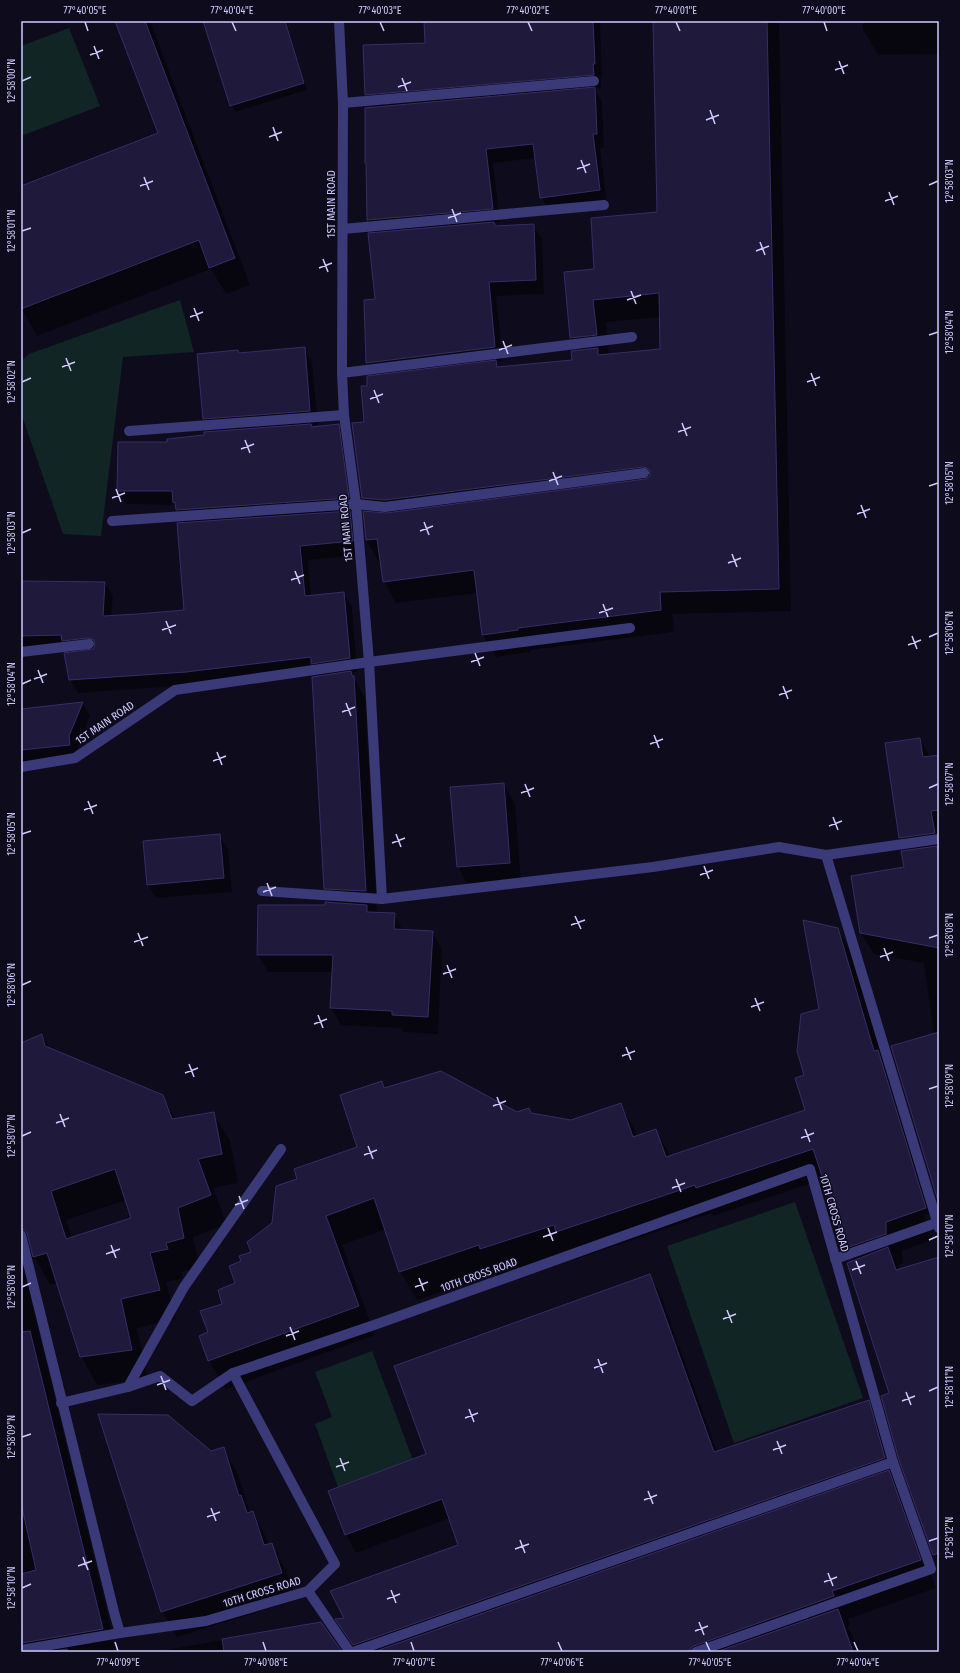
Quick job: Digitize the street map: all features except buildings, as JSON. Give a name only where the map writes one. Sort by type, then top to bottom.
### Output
[{"type":"street","name":"1ST MAIN ROAD","points":[[21,767],[75,758],[175,690],[369,662],[356,504],[344,415],[342,373],[342,103],[339,21]]},
{"type":"street","points":[[342,103],[594,81]]},
{"type":"street","points":[[343,230],[604,205]]},
{"type":"street","points":[[342,373],[632,337]]},
{"type":"street","points":[[128,431],[344,415]]},
{"type":"street","points":[[112,521],[356,504],[385,507],[644,473]]},
{"type":"street","points":[[382,899],[369,662],[630,628]]},
{"type":"street","points":[[21,652],[89,644]]},
{"type":"street","points":[[262,891],[382,899],[653,867],[779,847],[826,855],[939,839]]},
{"type":"street","points":[[826,855],[938,1224],[835,1259]]},
{"type":"street","points":[[128,1387],[184,1287],[281,1149]]},
{"type":"street","name":"10TH CROSS ROAD","points":[[21,1650],[120,1632],[206,1621],[308,1592],[335,1564],[233,1373],[384,1322],[810,1169],[894,1462],[931,1569],[696,1652]]},
{"type":"street","points":[[21,1235],[61,1403],[120,1632]]},
{"type":"street","points":[[61,1403],[128,1387],[160,1376],[192,1401],[233,1373]]},
{"type":"street","points":[[308,1592],[351,1652],[894,1462]]},
{"type":"green space","points":[[69,28],[100,106],[21,136],[21,46]]},
{"type":"green space","points":[[180,300],[194,352],[123,357],[101,536],[63,534],[21,413],[21,361],[29,354]]},
{"type":"green space","points":[[795,1202],[863,1398],[734,1443],[667,1246]]},
{"type":"green space","points":[[372,1351],[413,1460],[338,1487],[315,1424],[332,1417],[315,1372]]}]
